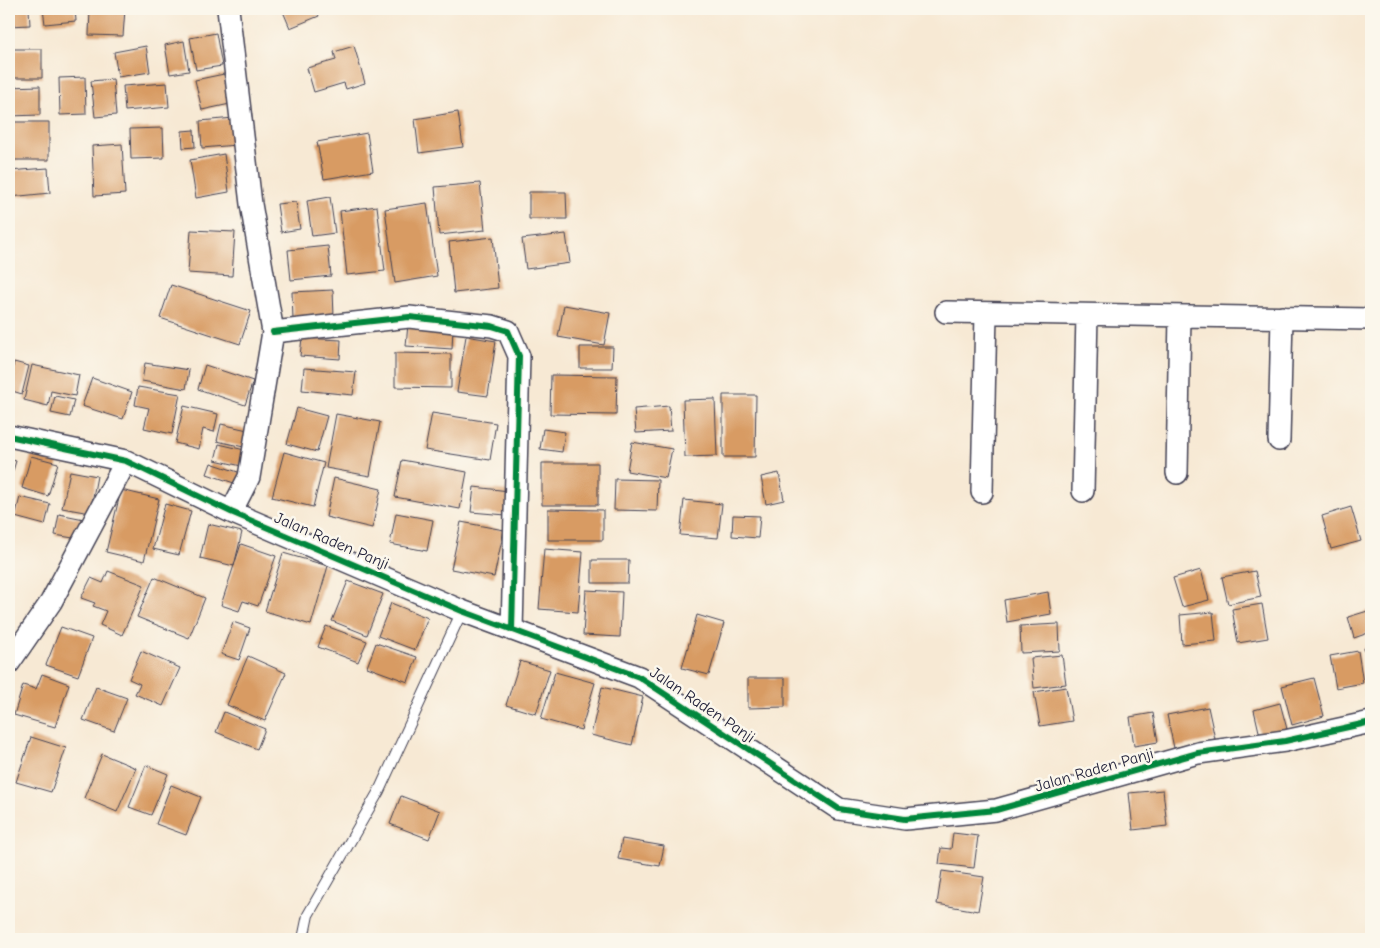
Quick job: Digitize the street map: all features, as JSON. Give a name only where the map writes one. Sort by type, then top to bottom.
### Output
[{"type":"street","points":[[228,9],[251,204],[273,332],[249,477],[232,512]]},
{"type":"street","points":[[946,312],[1371,319]]},
{"type":"street","points":[[982,492],[986,313]]},
{"type":"street","points":[[1083,491],[1087,315]]},
{"type":"street","points":[[1177,473],[1180,316]]},
{"type":"street","points":[[273,332],[409,317],[492,326],[508,331],[519,356],[512,630]]},
{"type":"street","points":[[1279,440],[1282,318]]},
{"type":"street","name":"Jalan Raden Panji","points":[[9,436],[126,461],[232,512],[462,611],[639,678],[839,809],[905,819],[996,810],[1198,753],[1285,741],[1371,722]]},
{"type":"street","points":[[9,663],[51,602],[126,461]]},
{"type":"lane","points":[[303,939],[308,915],[379,791],[462,611]]},
{"type":"building","points":[[9,9],[29,9],[30,25],[9,26]]},
{"type":"building","points":[[43,9],[75,9],[76,21],[45,24]]},
{"type":"building","points":[[90,9],[125,9],[123,36],[89,35]]},
{"type":"building","points":[[282,9],[316,9],[319,16],[290,28]]},
{"type":"building","points":[[216,33],[222,66],[196,70],[190,38]]},
{"type":"building","points":[[184,41],[189,71],[170,74],[165,45]]},
{"type":"building","points":[[146,46],[150,72],[118,77],[114,52]]},
{"type":"building","points":[[354,46],[365,83],[346,89],[344,83],[314,92],[307,68],[336,60],[334,52]]},
{"type":"building","points":[[10,49],[42,49],[42,78],[10,78]]},
{"type":"building","points":[[224,74],[230,104],[202,110],[195,80]]},
{"type":"building","points":[[85,77],[86,114],[60,115],[59,78]]},
{"type":"building","points":[[113,79],[116,115],[95,117],[91,81]]},
{"type":"building","points":[[167,83],[169,107],[125,111],[123,86]]},
{"type":"building","points":[[40,86],[40,115],[9,116],[9,87]]},
{"type":"building","points":[[458,112],[463,147],[419,153],[415,119]]},
{"type":"building","points":[[234,118],[236,145],[202,148],[200,121]]},
{"type":"building","points":[[9,122],[49,122],[49,160],[9,160]]},
{"type":"building","points":[[163,128],[164,158],[131,159],[130,129]]},
{"type":"building","points":[[194,130],[195,147],[183,148],[182,131]]},
{"type":"building","points":[[367,133],[373,171],[324,179],[317,142]]},
{"type":"building","points":[[122,144],[125,194],[94,196],[92,146]]},
{"type":"building","points":[[224,154],[229,192],[196,198],[190,160]]},
{"type":"building","points":[[48,168],[50,193],[10,197],[9,171]]},
{"type":"building","points":[[480,183],[485,230],[439,235],[435,187]]},
{"type":"building","points":[[529,192],[566,192],[567,219],[529,219]]},
{"type":"building","points":[[330,197],[335,233],[312,236],[307,201]]},
{"type":"building","points":[[296,202],[300,229],[281,232],[277,204]]},
{"type":"building","points":[[427,203],[437,276],[395,283],[385,209]]},
{"type":"building","points":[[377,206],[385,271],[347,275],[340,211]]},
{"type":"building","points":[[191,230],[235,232],[232,276],[188,273]]},
{"type":"building","points":[[566,234],[570,263],[526,269],[522,239]]},
{"type":"building","points":[[493,237],[498,288],[454,293],[449,242]]},
{"type":"building","points":[[328,246],[331,276],[291,280],[288,250]]},
{"type":"building","points":[[171,285],[251,311],[240,344],[160,318]]},
{"type":"building","points":[[333,290],[334,318],[293,320],[292,292]]},
{"type":"building","points":[[564,305],[610,313],[604,345],[558,337]]},
{"type":"building","points":[[408,324],[453,327],[452,349],[406,346]]},
{"type":"building","points":[[466,336],[496,341],[488,396],[457,392]]},
{"type":"building","points":[[302,338],[341,340],[340,359],[300,356]]},
{"type":"building","points":[[580,347],[613,347],[612,368],[580,368]]},
{"type":"building","points":[[395,353],[451,354],[451,388],[395,387]]},
{"type":"building","points":[[14,362],[29,366],[22,394],[9,390]]},
{"type":"building","points":[[145,363],[189,370],[186,389],[142,381]]},
{"type":"building","points":[[32,365],[79,375],[75,396],[51,391],[48,406],[24,400]]},
{"type":"building","points":[[205,365],[253,381],[245,405],[198,389]]},
{"type":"building","points":[[304,368],[356,372],[353,395],[302,390]]},
{"type":"building","points":[[551,375],[617,376],[616,415],[550,414]]},
{"type":"building","points":[[92,378],[132,392],[123,419],[82,406]]},
{"type":"building","points":[[138,387],[180,394],[172,434],[144,428],[149,408],[135,405]]},
{"type":"building","points":[[723,395],[756,395],[755,457],[723,457]]},
{"type":"building","points":[[55,396],[74,400],[70,417],[51,413]]},
{"type":"building","points":[[715,399],[717,456],[685,457],[683,400]]},
{"type":"building","points":[[184,406],[218,414],[214,432],[203,429],[199,449],[175,443]]},
{"type":"building","points":[[669,406],[671,431],[636,433],[634,409]]},
{"type":"building","points":[[297,408],[327,416],[317,452],[287,444]]},
{"type":"building","points":[[432,413],[496,423],[490,460],[425,450]]},
{"type":"building","points":[[336,414],[380,422],[370,476],[326,468]]},
{"type":"building","points":[[221,424],[252,431],[248,448],[217,441]]},
{"type":"building","points":[[543,429],[565,432],[562,452],[540,449]]},
{"type":"building","points":[[632,442],[672,449],[666,478],[627,471]]},
{"type":"building","points":[[219,444],[249,451],[246,467],[215,460]]},
{"type":"building","points":[[284,452],[324,463],[313,507],[272,497]]},
{"type":"building","points":[[31,456],[58,463],[48,496],[22,488]]},
{"type":"building","points":[[9,459],[16,461],[9,484]]},
{"type":"building","points":[[402,460],[467,472],[460,509],[395,497]]},
{"type":"building","points":[[211,463],[244,474],[240,485],[207,474]]},
{"type":"building","points":[[542,463],[598,463],[598,505],[542,505]]},
{"type":"building","points":[[70,471],[97,476],[90,513],[62,508]]},
{"type":"building","points":[[779,473],[784,500],[766,504],[761,477]]},
{"type":"building","points":[[334,478],[381,489],[372,528],[326,517]]},
{"type":"building","points":[[615,479],[658,480],[657,511],[614,510]]},
{"type":"building","points":[[474,487],[509,491],[506,515],[471,512]]},
{"type":"building","points":[[121,490],[159,499],[144,561],[106,552]]},
{"type":"building","points":[[20,497],[50,504],[45,525],[15,517]]},
{"type":"building","points":[[684,500],[722,504],[718,538],[680,535]]},
{"type":"building","points":[[165,504],[191,511],[179,555],[153,549]]},
{"type":"building","points":[[1351,507],[1361,541],[1331,549],[1322,516]]},
{"type":"building","points":[[548,509],[603,510],[603,540],[548,540]]},
{"type":"building","points":[[396,513],[433,520],[427,551],[390,544]]},
{"type":"building","points":[[59,514],[84,519],[79,539],[55,535]]},
{"type":"building","points":[[733,515],[760,516],[758,538],[732,536]]},
{"type":"building","points":[[461,522],[504,530],[494,577],[451,569]]},
{"type":"building","points":[[208,524],[242,532],[234,566],[200,558]]},
{"type":"building","points":[[241,544],[276,556],[258,606],[243,601],[239,611],[221,605]]},
{"type":"building","points":[[544,549],[583,552],[578,612],[539,609]]},
{"type":"building","points":[[283,553],[328,566],[311,625],[265,611]]},
{"type":"building","points":[[592,560],[629,560],[628,583],[592,583]]},
{"type":"building","points":[[1201,570],[1209,600],[1182,607],[1173,578]]},
{"type":"building","points":[[108,571],[144,585],[122,635],[100,625],[106,611],[93,606],[95,603],[81,598],[91,578],[103,583]]},
{"type":"building","points":[[1255,571],[1261,597],[1228,604],[1222,577]]},
{"type":"building","points":[[154,577],[205,598],[189,638],[137,617]]},
{"type":"building","points":[[348,581],[383,594],[367,635],[332,621]]},
{"type":"building","points":[[586,590],[622,592],[620,637],[583,635]]},
{"type":"building","points":[[1048,592],[1051,614],[1007,622],[1004,600]]},
{"type":"building","points":[[391,603],[428,618],[415,650],[378,636]]},
{"type":"building","points":[[1262,604],[1268,638],[1238,643],[1232,609]]},
{"type":"building","points":[[1371,610],[1371,632],[1354,638],[1348,617]]},
{"type":"building","points":[[1213,612],[1216,641],[1182,644],[1180,615]]},
{"type":"building","points":[[697,615],[724,623],[709,675],[682,668]]},
{"type":"building","points":[[233,622],[250,628],[239,660],[221,654]]},
{"type":"building","points":[[1059,624],[1060,651],[1021,653],[1020,626]]},
{"type":"building","points":[[326,626],[367,641],[358,662],[318,647]]},
{"type":"building","points":[[61,627],[92,638],[78,676],[46,665]]},
{"type":"building","points":[[376,643],[417,657],[408,682],[367,667]]},
{"type":"building","points":[[1371,647],[1371,682],[1370,682],[1364,648]]},
{"type":"building","points":[[141,651],[180,668],[163,706],[135,694],[140,684],[129,679]]},
{"type":"building","points":[[1358,651],[1363,683],[1336,688],[1330,656]]},
{"type":"building","points":[[1062,655],[1066,684],[1034,688],[1031,658]]},
{"type":"building","points":[[248,656],[286,673],[265,721],[227,705]]},
{"type":"building","points":[[520,661],[550,670],[536,714],[506,705]]},
{"type":"building","points":[[555,672],[595,683],[581,730],[541,719]]},
{"type":"building","points":[[42,674],[69,684],[55,727],[14,715],[23,685],[36,689]]},
{"type":"building","points":[[748,678],[785,678],[785,707],[748,708]]},
{"type":"building","points":[[1314,678],[1324,716],[1292,725],[1282,686]]},
{"type":"building","points":[[96,687],[127,698],[114,731],[83,720]]},
{"type":"building","points":[[602,687],[643,697],[632,745],[591,735]]},
{"type":"building","points":[[1066,687],[1072,721],[1040,726],[1034,692]]},
{"type":"building","points":[[1280,703],[1287,729],[1260,736],[1254,710]]},
{"type":"building","points":[[1208,707],[1215,739],[1174,748],[1167,715]]},
{"type":"building","points":[[224,712],[265,729],[257,749],[216,732]]},
{"type":"building","points":[[1153,713],[1158,742],[1134,746],[1130,717]]},
{"type":"building","points":[[31,737],[66,748],[51,792],[16,782]]},
{"type":"building","points":[[102,754],[136,768],[117,812],[84,798]]},
{"type":"building","points":[[146,765],[168,774],[151,815],[129,807]]},
{"type":"building","points":[[171,785],[201,797],[186,835],[156,824]]},
{"type":"building","points":[[1163,790],[1167,826],[1133,830],[1129,793]]},
{"type":"building","points":[[401,796],[440,811],[429,839],[390,824]]},
{"type":"building","points":[[953,833],[978,836],[974,868],[939,864],[941,848],[951,849]]},
{"type":"building","points":[[622,839],[664,846],[660,866],[618,859]]},
{"type":"building","points":[[942,871],[984,877],[978,911],[937,904]]},
{"type":"cycle path","points":[[273,332],[409,317],[492,326],[508,331],[519,356],[512,630]]},
{"type":"cycle path","points":[[9,436],[126,461],[231,512],[462,611],[639,677],[839,809],[905,819],[996,810],[1198,753],[1285,741],[1371,722]]}]
